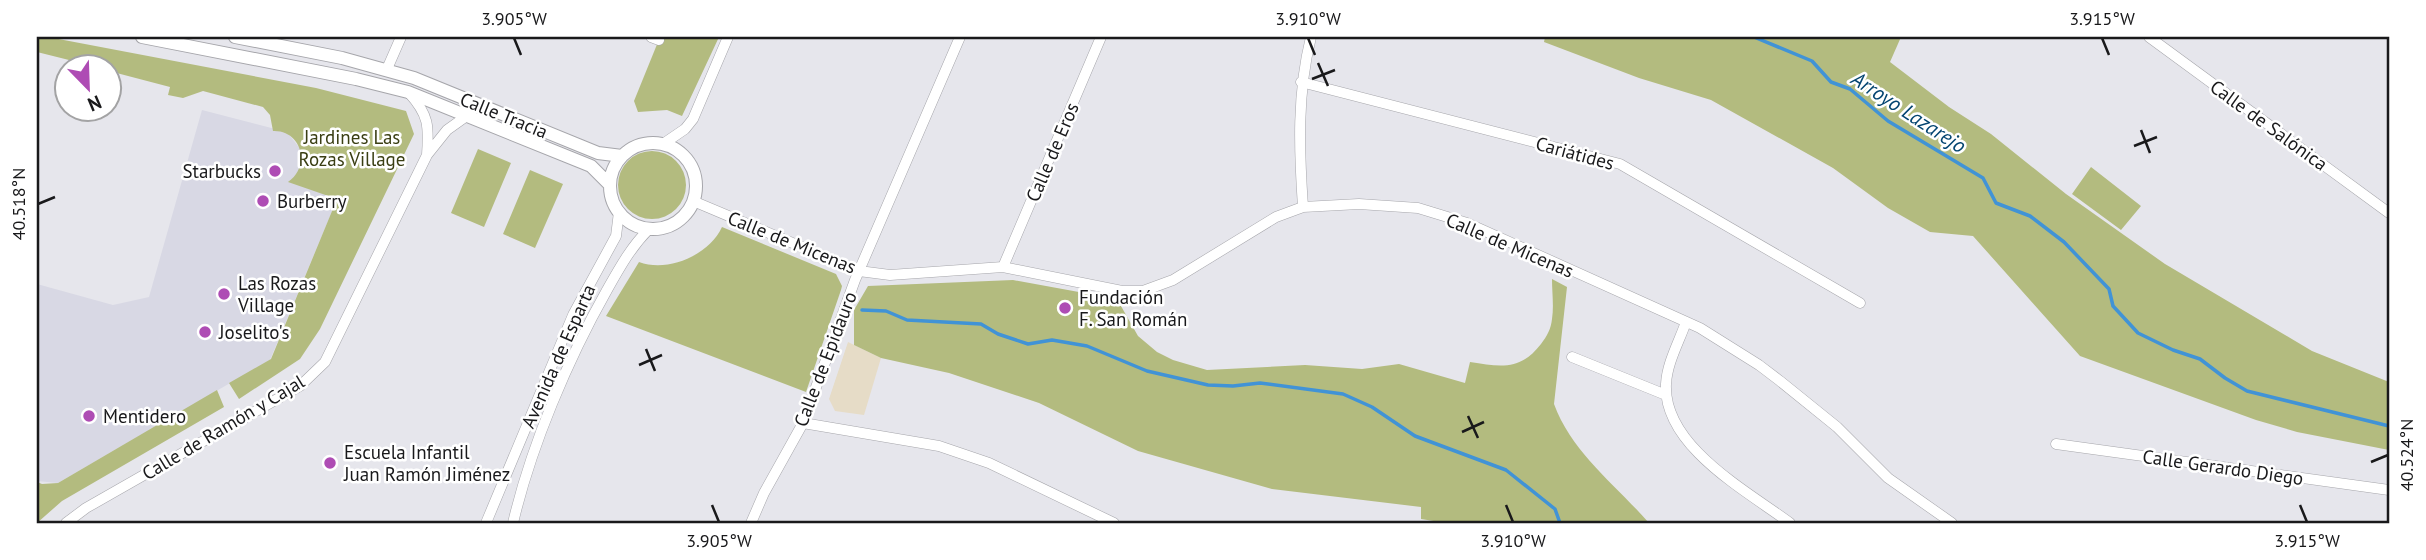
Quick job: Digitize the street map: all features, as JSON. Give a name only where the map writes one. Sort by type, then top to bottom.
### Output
[{"type":"street","name":"Calle Tracia","points":[[142,37],[356,79],[408,92],[591,166],[610,184]]},
{"type":"street","name":"Calle Tracia","points":[[235,37],[387,69],[598,153],[622,156]]},
{"type":"street","points":[[387,69],[401,37]]},
{"type":"street","points":[[663,144],[693,119],[728,37]]},
{"type":"street","name":"Calle de Epidauro","points":[[751,523],[764,493],[803,423],[859,271],[960,37]]},
{"type":"street","name":"Calle de Eros","points":[[1003,267],[1101,37]]},
{"type":"street","points":[[1303,207],[1299,109],[1301,82],[1311,37]]},
{"type":"street","name":"Calle de Salónica","points":[[2148,37],[2389,213]]},
{"type":"street","name":"Cariátides","points":[[1301,82],[1620,164],[1860,303]]},
{"type":"street","name":"Calle de Ramón y Cajal","points":[[408,92],[423,108],[429,127],[427,155]]},
{"type":"street","name":"Calle de Ramón y Cajal","points":[[66,523],[86,508],[300,386],[325,362],[427,155],[447,130],[468,115]]},
{"type":"street","points":[[640,144],[663,144],[684,156],[691,166],[696,189],[689,209],[676,222],[649,229],[638,226],[619,212],[611,199],[610,184],[613,169],[622,156],[640,144]]},
{"type":"street","name":"Calle de Micenas","points":[[693,201],[859,271],[890,275],[1003,267],[1107,289],[1143,291],[1172,280],[1276,217],[1303,207],[1359,204],[1418,208],[1466,223],[1700,328],[1770,373],[1837,427],[1888,478],[1952,523]]},
{"type":"street","name":"Avenida de Esparta","points":[[486,523],[573,316],[616,236],[619,212]]},
{"type":"street","name":"Avenida de Esparta","points":[[513,523],[547,419],[586,326],[632,245],[649,229]]},
{"type":"street","points":[[1686,322],[1669,370],[1666,395],[1672,415],[1687,442],[1725,476],[1790,523]]},
{"type":"street","points":[[1572,357],[1666,395]]},
{"type":"street","points":[[803,423],[939,446],[989,463],[1114,523]]},
{"type":"street","name":"Calle Gerardo Diego","points":[[2056,444],[2389,489]]},
{"type":"street","points":[[496,500],[504,498],[517,508]]},
{"type":"shaded area","name":"Las Rozas Village","points":[[202,110],[287,132],[338,197],[270,360],[58,483],[37,481],[37,284],[113,305],[149,297]]},
{"type":"shaded area","points":[[848,342],[881,358],[864,415],[835,411],[829,399]]},
{"type":"green space","name":"Jardines Las Rozas Village","points":[[37,37],[48,37],[316,88],[406,111],[414,134],[320,329],[300,359],[239,399],[229,383],[271,359],[337,199],[288,182],[295,175],[301,159],[297,142],[283,132],[273,131],[270,115],[263,107],[203,91],[183,98],[168,95],[170,87],[122,74],[122,52],[52,52],[52,56],[37,52]]},
{"type":"green space","points":[[660,37],[719,37],[682,116],[667,110],[638,112],[634,101]]},
{"type":"green space","points":[[1545,37],[1901,37],[1890,62],[1949,107],[1991,134],[2066,194],[2165,264],[2312,351],[2389,382],[2389,450],[2297,432],[2256,420],[2080,356],[1973,236],[1930,232],[1888,208],[1833,168],[1711,100],[1639,78],[1544,42]]},
{"type":"green space","points":[[478,149],[511,163],[484,227],[451,213]]},
{"type":"green space","points":[[645,151],[659,151],[671,156],[681,166],[686,185],[681,204],[671,214],[659,219],[645,219],[633,214],[623,204],[618,192],[618,178],[623,166],[633,156]]},
{"type":"green space","points":[[2091,167],[2141,206],[2121,230],[2072,194]]},
{"type":"green space","points":[[530,170],[563,184],[535,248],[503,234]]},
{"type":"green space","points":[[722,227],[836,274],[842,286],[841,290],[806,392],[606,316],[639,262],[662,265],[686,259],[708,246]]},
{"type":"green space","points":[[1552,279],[1567,287],[1554,404],[1562,422],[1583,453],[1649,523],[1446,523],[1421,519],[1421,507],[1272,489],[1138,451],[1039,403],[949,373],[881,358],[854,345],[854,310],[868,286],[1013,280],[1117,299],[1138,336],[1157,352],[1173,360],[1207,370],[1305,365],[1362,369],[1399,364],[1465,383],[1470,362],[1501,366],[1517,363],[1541,344],[1551,323]]},
{"type":"green space","points":[[217,390],[224,407],[62,501],[37,523],[37,482],[58,483]]},
{"type":"waterway","name":"Arroyo Lazarejo","points":[[1754,37],[1812,61],[1831,82],[1850,89],[1888,121],[1983,178],[1996,203],[2030,216],[2064,242],[2109,289],[2113,306],[2138,333],[2173,350],[2200,359],[2247,391],[2389,426]]},
{"type":"waterway","points":[[862,310],[886,311],[907,320],[981,324],[998,334],[1028,344],[1052,340],[1087,346],[1147,371],[1208,385],[1260,383],[1343,394],[1372,407],[1415,436],[1506,470],[1555,509],[1560,523]]},
{"type":"place","name":"Starbucks","points":[[275,171]]},
{"type":"place","name":"Burberry","points":[[263,201]]},
{"type":"place","name":"Las Rozas Village","points":[[224,294]]},
{"type":"place","name":"Fundación F. San Román","points":[[1065,308]]},
{"type":"place","name":"Joselito's","points":[[205,332]]},
{"type":"place","name":"Mentidero","points":[[89,416]]},
{"type":"place","name":"Escuela Infantil Juan Ramón Jiménez","points":[[330,463]]}]
